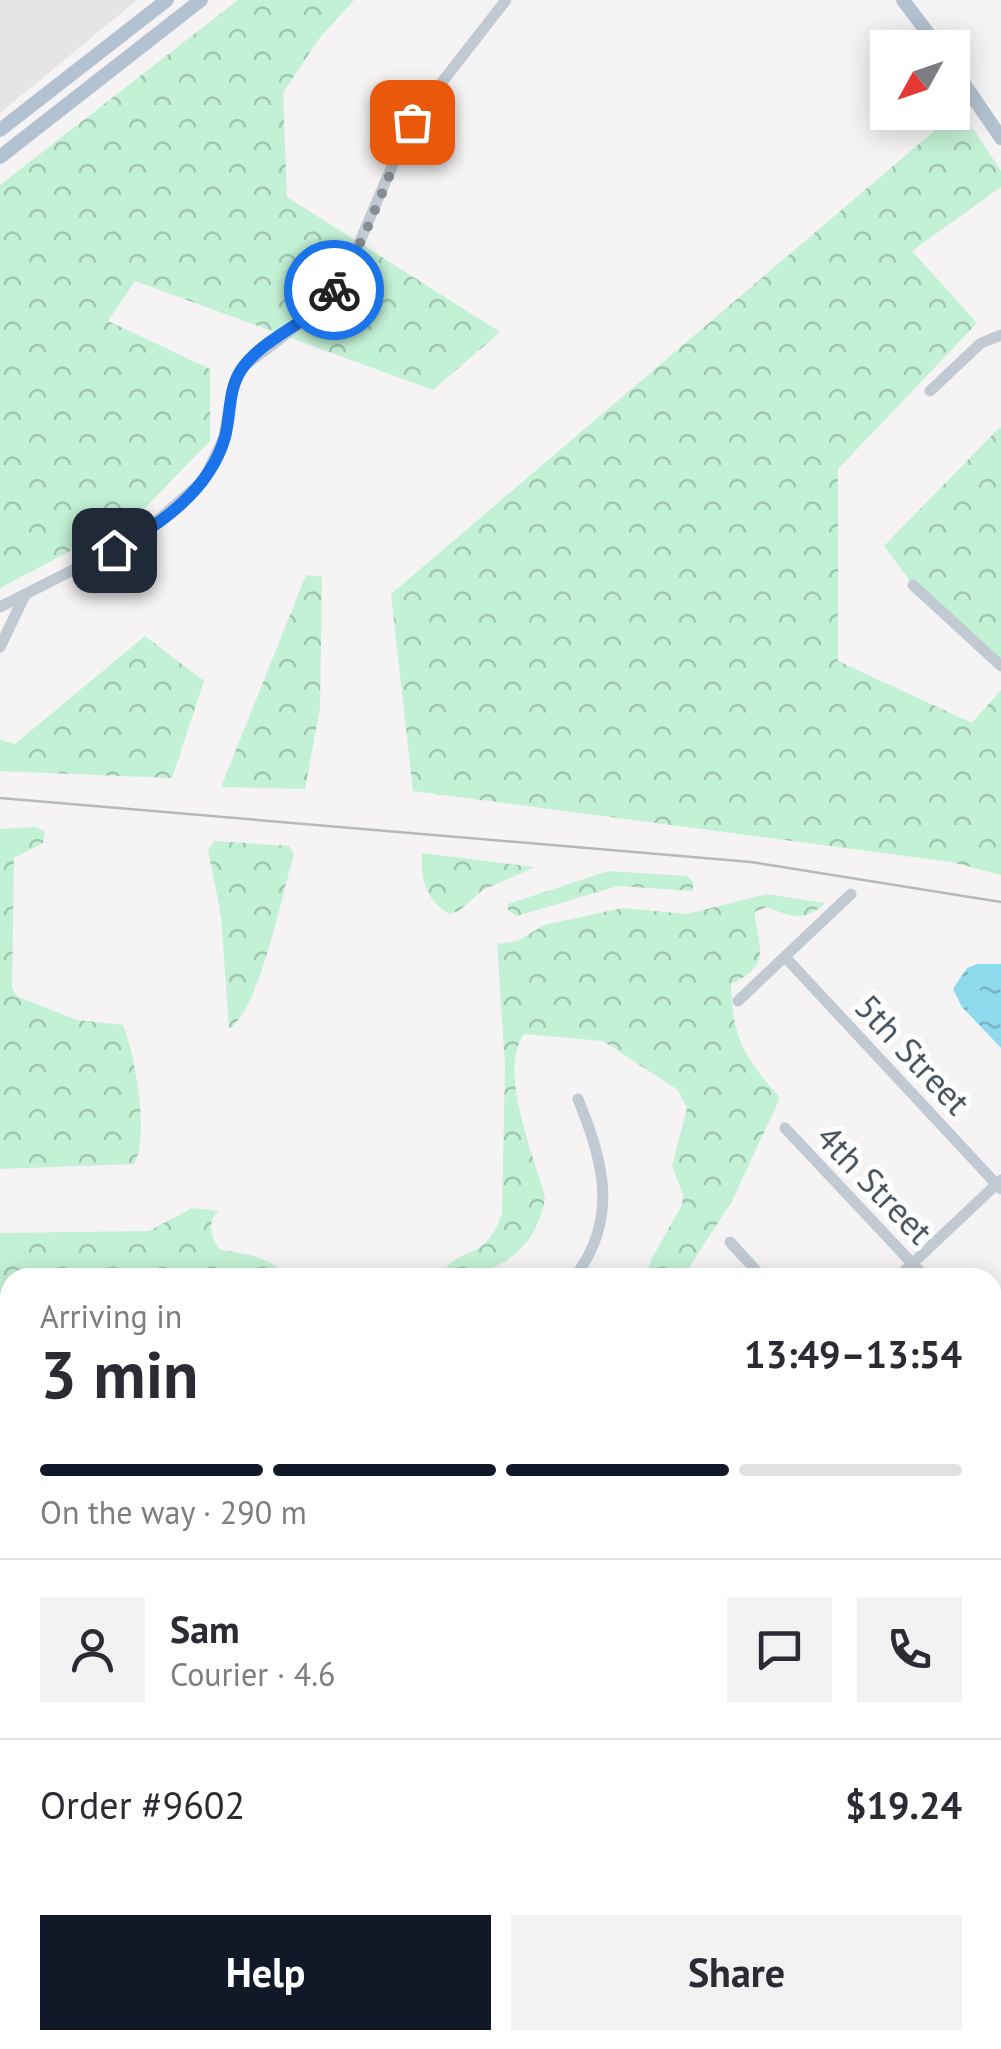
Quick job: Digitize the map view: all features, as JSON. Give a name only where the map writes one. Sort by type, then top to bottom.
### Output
[{"type":"main road","points":[[0,130],[167,0]]},
{"type":"main road","points":[[0,158],[201,0]]},
{"type":"main road","points":[[903,0],[926,30]]},
{"type":"main road","points":[[970,92],[1001,138]]},
{"type":"street","points":[[0,607],[138,537],[203,480],[224,437],[233,386],[243,368],[331,296],[358,249],[412,122],[506,0]]},
{"type":"street","points":[[930,391],[999,334]]},
{"type":"street","points":[[914,584],[1001,666]]},
{"type":"street","points":[[0,647],[25,595]]},
{"type":"street","points":[[738,1000],[852,894]]},
{"type":"street","name":"5th Street","points":[[785,957],[999,1184]]},
{"type":"street","points":[[578,1099],[604,1174],[605,1212],[581,1268]]},
{"type":"street","name":"4th Street","points":[[784,1128],[917,1268]]},
{"type":"street","points":[[907,1268],[999,1184]]},
{"type":"street","points":[[730,1242],[753,1268]]},
{"type":"shaded area","points":[[0,0],[137,0],[0,113]]},
{"type":"green space","points":[[238,0],[354,0],[318,40],[283,93],[287,197],[500,332],[433,390],[135,281],[108,321],[210,369],[210,441],[137,516],[0,588],[0,185]]},
{"type":"green space","points":[[970,124],[1001,171],[1001,187],[912,251],[977,323],[838,469],[838,661],[972,723],[1001,690],[1001,875],[951,862],[413,791],[391,594],[935,130],[970,130]]},
{"type":"green space","points":[[1000,427],[1001,664],[913,585],[884,546]]},
{"type":"green space","points":[[306,575],[322,577],[320,708],[305,789],[221,787]]},
{"type":"green space","points":[[145,636],[204,681],[172,778],[0,771],[0,740],[15,744]]},
{"type":"green space","points":[[36,827],[45,832],[43,843],[14,858],[12,987],[16,996],[77,1020],[123,1025],[136,1075],[141,1116],[139,1151],[134,1164],[0,1169],[0,829]]},
{"type":"green space","points":[[214,841],[289,846],[294,854],[260,975],[251,998],[229,1029],[221,915],[208,850]]},
{"type":"green space","points":[[422,853],[535,867],[483,890],[459,911],[449,914],[426,888]]},
{"type":"green space","points":[[608,871],[687,876],[694,883],[692,891],[618,886],[517,916],[508,910],[508,904]]},
{"type":"green space","points":[[767,894],[825,903],[804,915],[767,907],[754,912],[760,955],[752,970],[731,984],[734,1019],[749,1059],[780,1098],[732,1201],[689,1268],[649,1268],[682,1205],[683,1195],[672,1166],[687,1108],[678,1090],[603,1041],[524,1034],[514,1069],[520,1113],[545,1198],[540,1218],[522,1248],[509,1259],[491,1268],[446,1268],[487,1241],[502,1214],[505,1064],[497,944],[518,941],[544,925],[623,908],[687,914]]},
{"type":"green space","points":[[192,1208],[219,1211],[212,1219],[211,1230],[221,1250],[248,1255],[276,1268],[0,1268],[0,1233],[149,1231]]},
{"type":"water","points":[[1001,964],[1001,1048],[962,1007],[953,989],[967,968]]},
{"type":"railway","points":[[0,798],[751,862],[1001,902]]},
{"type":"way so far","points":[[334,290],[352,262],[412,122]]},
{"type":"route","points":[[114,550],[172,512],[203,480],[224,437],[233,386],[243,368],[257,352],[322,307],[334,290]]}]
